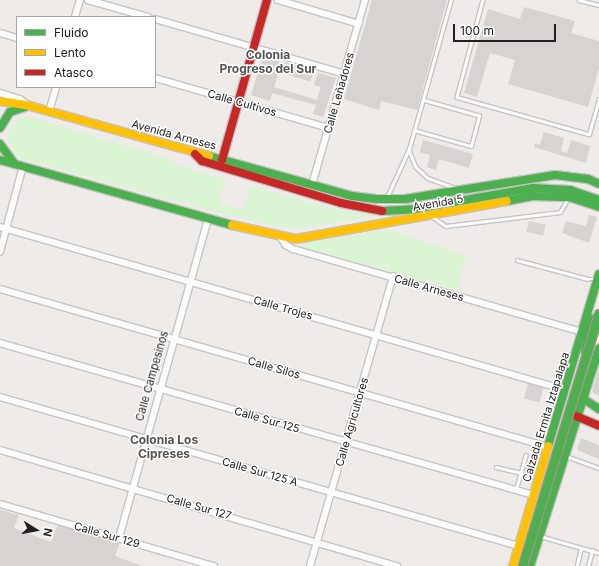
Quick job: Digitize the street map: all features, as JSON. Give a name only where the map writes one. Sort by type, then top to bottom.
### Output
[{"type":"main road","points":[[222,160],[237,102],[267,0]]},
{"type":"main road","name":"Avenida Arneses","points":[[0,101],[30,106],[195,154],[352,196],[386,200]]},
{"type":"main road","points":[[0,128],[10,112],[30,106]]},
{"type":"main road","points":[[0,144],[15,164]]},
{"type":"main road","points":[[195,154],[200,161],[340,203],[375,211],[415,209],[532,188],[570,190],[599,200]]},
{"type":"main road","points":[[0,160],[208,219],[280,236]]},
{"type":"main road","name":"Avenida 5","points":[[386,200],[398,200],[458,189],[555,175],[588,179],[599,184]]},
{"type":"main road","name":"Avenida 5","points":[[280,236],[296,239],[431,216],[532,196],[569,197],[599,207]]},
{"type":"main road","name":"Calzada Ermita Iztapalapa","points":[[513,566],[598,277]]},
{"type":"main road","name":"Calzada Ermita Iztapalapa","points":[[582,398],[578,385],[591,318],[599,289]]},
{"type":"main road","name":"Calzada Ermita Iztapalapa","points":[[523,566],[599,314]]},
{"type":"main road","name":"Calzada Ermita Iztapalapa","points":[[530,566],[565,456],[576,416],[599,349]]},
{"type":"main road","points":[[582,398],[599,409]]},
{"type":"main road","points":[[576,416],[598,425],[599,416]]},
{"type":"street","points":[[76,16],[80,0]]},
{"type":"street","points":[[88,0],[144,16]]},
{"type":"street","points":[[278,0],[359,24]]},
{"type":"street","name":"Calle Leñadores","points":[[312,185],[365,0]]},
{"type":"street","points":[[156,19],[345,74]]},
{"type":"street","points":[[0,32],[16,38]]},
{"type":"street","name":"Calle Cultivos","points":[[156,78],[329,128]]},
{"type":"street","points":[[49,112],[56,88]]},
{"type":"street","points":[[0,92],[20,99],[30,106]]},
{"type":"street","points":[[0,252],[23,166]]},
{"type":"street","name":"Calle Campesinos","points":[[119,538],[208,219]]},
{"type":"street","name":"Calle Trojes","points":[[0,227],[377,334],[566,390]]},
{"type":"street","name":"Calle Arneses","points":[[280,236],[292,248],[582,332]]},
{"type":"street","name":"Calle Agricultores","points":[[310,566],[392,277]]},
{"type":"street","name":"Calle Silos","points":[[0,289],[549,447]]},
{"type":"street","name":"Calle Sur 125","points":[[0,343],[346,443],[534,495]]},
{"type":"street","name":"Calle Sur 125 A","points":[[0,398],[519,546]]},
{"type":"street","name":"Calle Sur 127","points":[[0,450],[318,541],[397,566]]},
{"type":"street","name":"Calle Sur 129","points":[[0,504],[214,566]]},
{"type":"lane","points":[[386,200],[409,149],[451,0]]},
{"type":"lane","points":[[484,0],[457,97],[589,134],[599,99]]},
{"type":"lane","points":[[579,0],[599,5]]},
{"type":"lane","points":[[414,130],[471,146],[479,116],[423,100]]},
{"type":"lane","points":[[409,149],[416,167],[428,178],[458,189]]},
{"type":"lane","points":[[431,216],[446,226],[560,212],[569,197]]},
{"type":"lane","points":[[517,260],[588,279],[598,277]]},
{"type":"lane","points":[[516,490],[526,455]]},
{"type":"lane","points":[[565,456],[599,468]]},
{"type":"lane","points":[[496,467],[521,473]]},
{"type":"lane","points":[[540,536],[599,553]]},
{"type":"lane","points":[[577,565],[581,548]]},
{"type":"lane","points":[[588,566],[592,551]]},
{"type":"green space","points":[[28,116],[170,159],[177,165],[225,179],[219,204],[244,210],[250,185],[343,212],[387,214],[299,229],[275,226],[216,212],[19,158],[10,149],[8,134],[16,119]]},
{"type":"green space","points":[[388,229],[466,256],[457,290],[298,246],[299,244]]},
{"type":"building","points":[[372,0],[447,0],[417,110],[381,101],[379,110],[344,99]]},
{"type":"building","points":[[524,7],[575,21],[571,33],[599,41],[599,68],[588,107],[508,84],[515,60],[490,53],[477,97],[464,93],[488,9],[520,19]]},
{"type":"building","points":[[263,57],[282,62],[274,87],[317,100],[321,87],[314,85],[318,73],[336,78],[323,117],[313,114],[316,105],[272,93],[270,101],[251,95]]},
{"type":"building","points":[[284,62],[314,71],[310,82],[281,73]]},
{"type":"building","points":[[544,132],[564,138],[561,151],[567,153],[571,140],[590,146],[586,163],[534,147],[535,143],[540,145]]},
{"type":"building","points":[[423,140],[473,154],[469,168],[439,159],[436,170],[427,167],[430,155],[420,152]]},
{"type":"building","points":[[589,215],[597,217],[589,243],[562,233],[566,221],[586,226]]},
{"type":"building","points":[[529,221],[546,225],[543,236],[527,232]]},
{"type":"building","points":[[599,368],[599,396],[592,392]]},
{"type":"building","points":[[528,383],[544,387],[540,402],[524,399]]},
{"type":"building","points":[[581,438],[599,445],[599,459],[577,450]]},
{"type":"building","points":[[0,510],[19,515],[14,528],[51,542],[58,525],[120,542],[115,556],[142,566],[0,566]]},
{"type":"traffic: fast","points":[[0,128],[10,112],[25,107]]},
{"type":"traffic: fast","points":[[0,144],[14,163]]},
{"type":"traffic: fast","points":[[209,156],[352,196],[376,199],[405,199],[555,175],[588,179],[599,184]]},
{"type":"traffic: fast","points":[[0,160],[232,225]]},
{"type":"traffic: fast","points":[[382,211],[415,209],[533,188],[570,190],[599,200]]},
{"type":"traffic: fast","points":[[507,201],[532,196],[569,197],[599,207]]},
{"type":"traffic: fast","points":[[548,446],[599,274]]},
{"type":"traffic: fast","points":[[523,566],[599,314]]},
{"type":"traffic: fast","points":[[585,351],[591,319]]},
{"type":"traffic: fast","points":[[530,566],[599,349]]},
{"type":"traffic: fast","points":[[582,398],[599,409]]},
{"type":"traffic: slow","points":[[0,101],[30,106],[209,156]]},
{"type":"traffic: slow","points":[[232,225],[296,239],[507,201]]},
{"type":"traffic: slow","points":[[513,566],[548,446]]},
{"type":"traffic: jam","points":[[222,160],[267,0]]},
{"type":"traffic: jam","points":[[195,154],[202,161],[341,203],[382,211]]},
{"type":"traffic: jam","points":[[576,416],[599,426]]},
{"type":"district","name":"Colonia Progreso del Sur","points":[[268,62]]},
{"type":"district","name":"Colonia Los Cipreses","points":[[164,447]]}]
